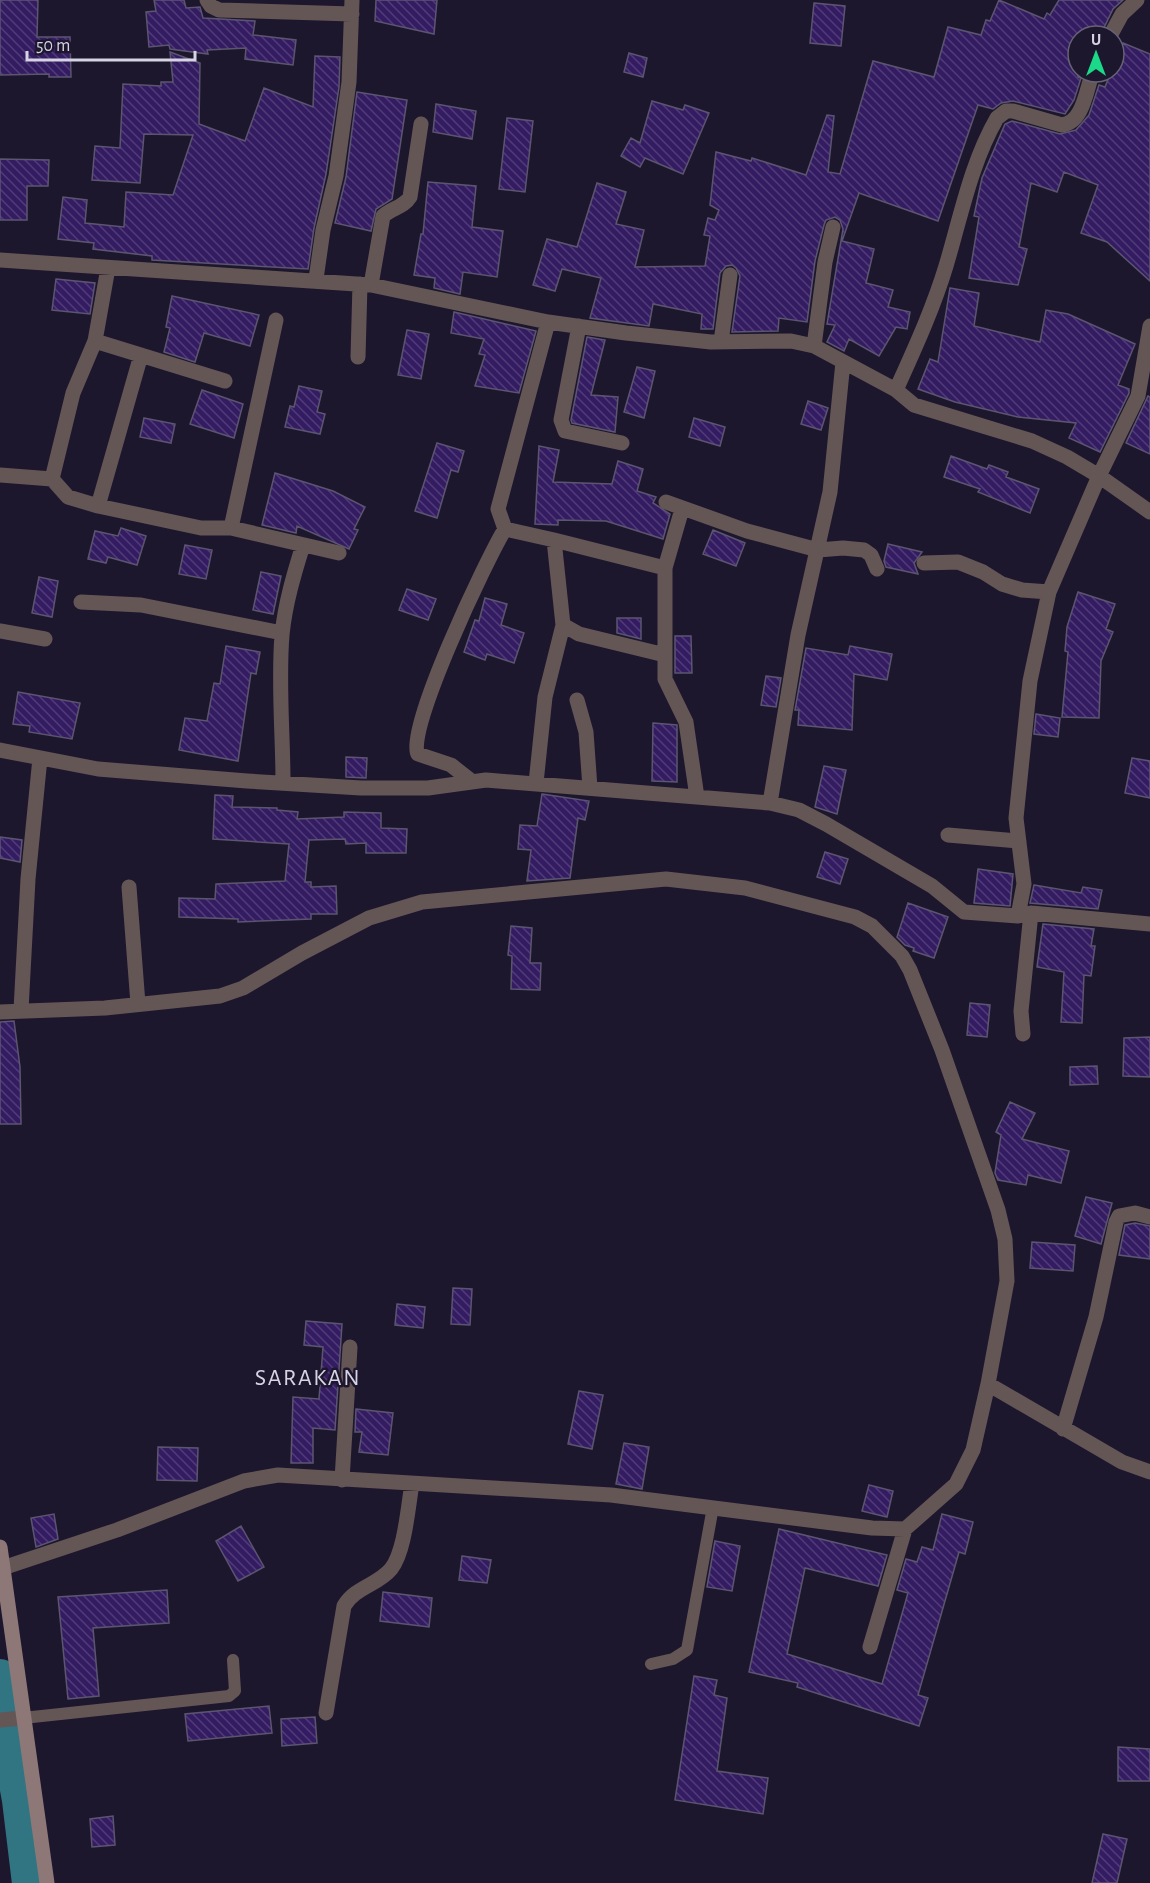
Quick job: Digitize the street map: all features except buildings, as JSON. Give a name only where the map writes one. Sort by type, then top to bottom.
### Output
[{"type":"street","points":[[207,0],[211,6],[219,10],[352,7],[347,94],[336,176],[322,230],[316,279]]},
{"type":"street","points":[[1117,24],[1122,14],[1137,0]]},
{"type":"street","points":[[896,390],[920,338],[945,269],[970,181],[997,118],[1006,111],[1012,111],[1062,125],[1070,124],[1077,118],[1089,84]]},
{"type":"street","points":[[358,357],[365,284],[383,216],[390,210],[406,204],[410,197],[421,124]]},
{"type":"street","points":[[814,346],[825,262],[833,227]]},
{"type":"street","points":[[0,260],[365,284],[548,322],[721,342],[791,341],[814,346],[896,390],[914,405],[1032,441],[1099,476],[1150,512]]},
{"type":"street","points":[[52,479],[73,393],[95,341],[108,268]]},
{"type":"street","points":[[721,342],[730,275]]},
{"type":"street","points":[[231,528],[276,320]]},
{"type":"street","points":[[505,529],[498,509],[548,322]]},
{"type":"street","points":[[579,326],[561,420],[566,431],[622,443]]},
{"type":"street","points":[[1023,1034],[1021,1011],[1024,884],[1016,818],[1030,681],[1049,592],[1099,476],[1138,396],[1150,326]]},
{"type":"street","points":[[95,341],[225,381]]},
{"type":"street","points":[[98,506],[141,355]]},
{"type":"street","points":[[770,803],[798,635],[830,492],[843,362]]},
{"type":"street","points":[[0,475],[52,479],[68,497],[98,506],[201,528],[231,528],[339,553]]},
{"type":"street","points":[[666,502],[747,531],[818,550],[843,548],[864,550],[871,555],[877,569]]},
{"type":"street","points":[[682,509],[665,568],[665,679],[686,722],[697,797]]},
{"type":"street","points":[[505,529],[665,568]]},
{"type":"street","points":[[470,780],[452,765],[418,754],[415,738],[443,661],[488,557],[505,529]]},
{"type":"street","points":[[536,783],[545,697],[563,625],[554,540]]},
{"type":"street","points":[[283,783],[280,670],[282,633],[289,593],[303,545]]},
{"type":"street","points":[[924,563],[958,562],[983,572],[1002,584],[1022,590],[1049,592]]},
{"type":"street","points":[[81,602],[141,605],[282,633]]},
{"type":"street","points":[[563,625],[579,634],[665,655]]},
{"type":"street","points":[[0,631],[45,639]]},
{"type":"street","points":[[577,700],[586,732],[590,788]]},
{"type":"street","points":[[0,750],[98,769],[283,783],[361,788],[428,788],[470,780],[536,783],[770,803],[799,810],[826,824],[932,886],[964,912],[1150,924]]},
{"type":"street","points":[[21,1010],[28,879],[40,758]]},
{"type":"street","points":[[948,835],[1019,841]]},
{"type":"street","points":[[0,1012],[138,1004],[220,996],[243,988],[302,953],[369,918],[422,902],[666,879],[745,888],[855,917],[872,926],[902,956],[910,970],[942,1050],[998,1210],[1005,1239],[1007,1281],[973,1450],[956,1484],[905,1529],[870,1647]]},
{"type":"street","points":[[129,887],[138,1004]]},
{"type":"street","points":[[1063,1429],[1096,1317],[1116,1222],[1119,1216],[1126,1213],[1150,1217]]},
{"type":"street","points":[[342,1480],[350,1347]]},
{"type":"street","points":[[988,1384],[1122,1462],[1150,1472]]},
{"type":"street","points":[[2,1568],[117,1530],[244,1481],[278,1475],[610,1496],[905,1529]]},
{"type":"street","points":[[326,1713],[344,1606],[350,1595],[390,1570],[400,1544],[412,1484]]},
{"type":"street","points":[[0,1547],[12,1719],[47,1883]]},
{"type":"lane","points":[[651,1665],[673,1659],[687,1650],[713,1507]]},
{"type":"lane","points":[[12,1719],[229,1696],[235,1690],[233,1660]]},
{"type":"waterway","points":[[0,1679],[22,1800],[32,1883]]},
{"type":"district","name":"SARAKAN","points":[[308,1377]]}]
